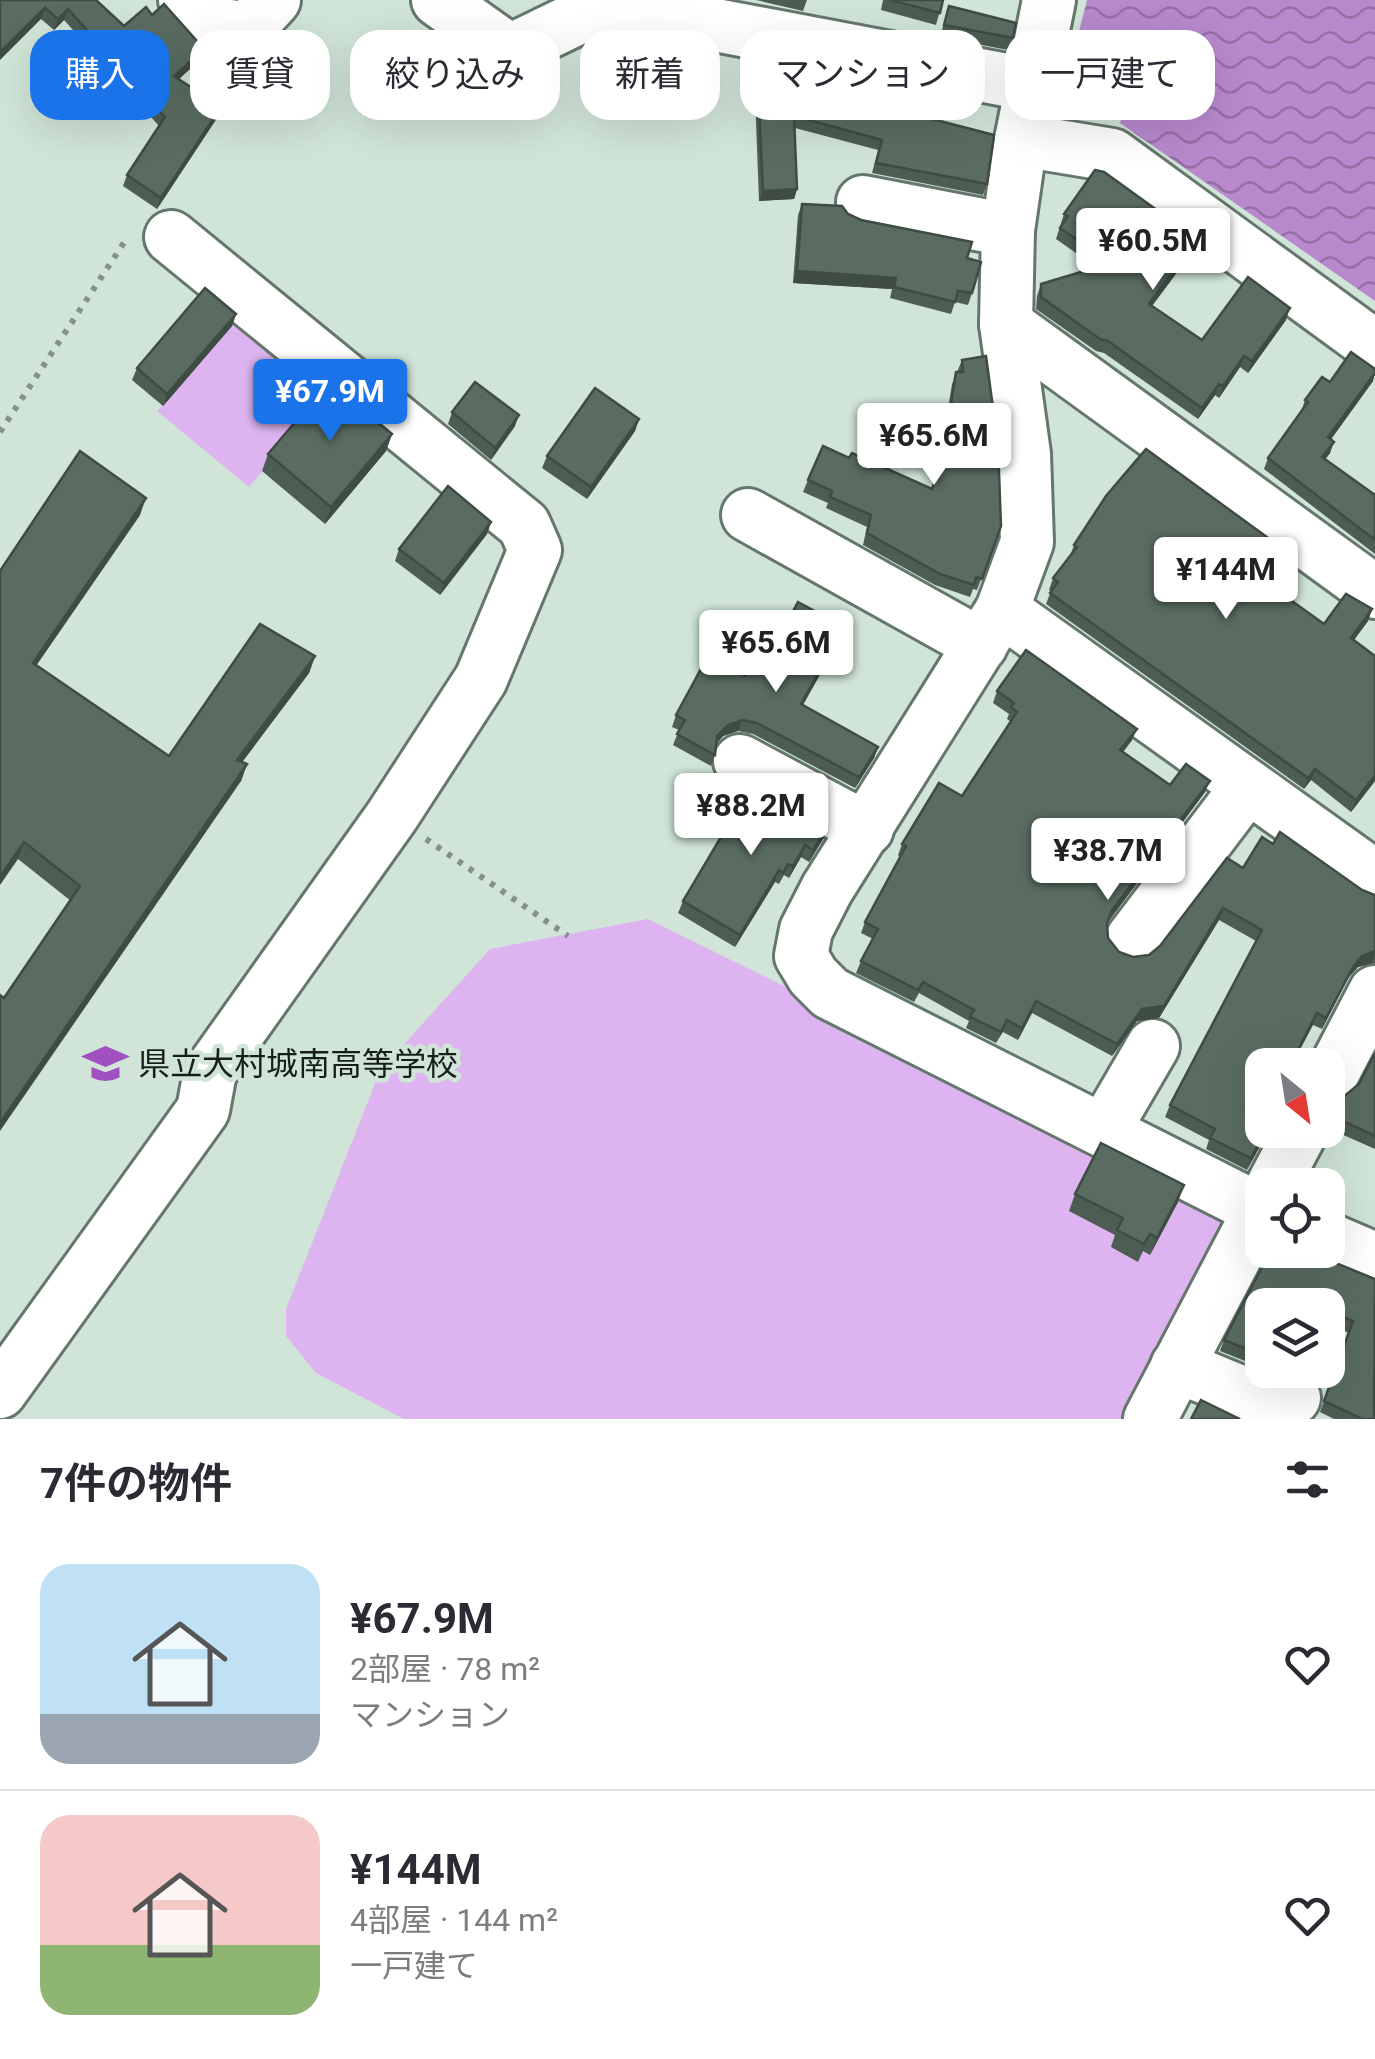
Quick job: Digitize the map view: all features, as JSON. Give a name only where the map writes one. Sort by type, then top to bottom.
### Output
[{"type":"street","points":[[185,0],[202,17],[224,28],[248,28],[274,0]]},
{"type":"street","points":[[438,0],[510,51],[588,13],[618,3],[1005,79]]},
{"type":"street","points":[[1043,30],[1049,0]]},
{"type":"street","points":[[1025,120],[1008,230],[1006,324],[1024,454],[1027,542],[992,627],[827,889],[806,930],[800,956],[830,993],[1104,1130],[1245,1194]]},
{"type":"street","points":[[1021,140],[1112,154],[1375,346]]},
{"type":"street","points":[[863,202],[1008,230]]},
{"type":"street","points":[[0,1392],[203,1110],[210,1072],[392,816],[481,679],[535,550],[524,525],[171,237]]},
{"type":"street","points":[[1006,324],[1375,592]]},
{"type":"street","points":[[748,515],[992,627],[1248,786],[1375,877]]},
{"type":"street","points":[[740,761],[867,829]]},
{"type":"street","points":[[1132,939],[1248,786]]},
{"type":"street","points":[[1345,1049],[1375,992]]},
{"type":"street","points":[[1104,1130],[1152,1046]]},
{"type":"street","points":[[1150,1419],[1245,1240]]},
{"type":"street","points":[[1345,1246],[1375,1259]]},
{"type":"street","points":[[1177,1366],[1260,1400],[1294,1398]]},
{"type":"path","points":[[0,432],[129,234],[171,237]]},
{"type":"path","points":[[392,816],[568,936]]},
{"type":"shaded area","points":[[240,316],[334,386],[249,487],[157,411]]},
{"type":"shaded area","points":[[648,919],[1227,1205],[1236,1214],[1129,1419],[404,1419],[316,1373],[286,1336],[286,1309],[380,1071],[490,949]]},
{"type":"water","points":[[1087,0],[1375,0],[1375,301],[1120,123],[1215,120],[1215,30],[1079,30]]},
{"type":"building","points":[[0,0],[96,0],[124,26],[146,7],[152,15],[164,4],[190,33],[190,62],[174,76],[190,87],[190,120],[212,120],[161,198],[127,175],[163,120],[170,120],[170,30],[87,30],[68,9],[58,19],[45,8],[0,52]]},
{"type":"building","points":[[890,0],[943,0],[940,13]]},
{"type":"building","points":[[949,6],[1016,23],[1015,30],[1005,30],[1005,36],[944,25]]},
{"type":"building","points":[[760,120],[794,120],[797,189],[763,191]]},
{"type":"building","points":[[809,120],[936,120],[994,135],[987,184],[876,163],[882,140]]},
{"type":"building","points":[[1095,170],[1104,172],[1197,239],[1149,304],[1202,340],[1248,277],[1290,308],[1252,361],[1244,356],[1202,408],[1041,297],[1041,284],[1111,263],[1060,228],[1068,216],[1064,214]]},
{"type":"building","points":[[802,204],[842,206],[861,220],[972,242],[967,258],[981,262],[972,293],[958,291],[955,302],[894,287],[896,278],[797,271]]},
{"type":"building","points":[[205,288],[236,314],[167,394],[137,368]]},
{"type":"building","points":[[1351,352],[1375,369],[1375,373],[1328,437],[1334,442],[1322,457],[1375,495],[1375,540],[1268,458],[1322,377],[1330,382]]},
{"type":"building","points":[[986,356],[998,445],[1001,526],[982,579],[976,577],[974,585],[940,574],[867,533],[871,515],[830,497],[832,491],[808,480],[823,446],[849,458],[852,453],[932,489],[943,454],[956,372],[963,372],[962,360]]},
{"type":"building","points":[[329,382],[392,434],[331,507],[268,454]]},
{"type":"building","points":[[475,382],[519,415],[495,448],[452,412]]},
{"type":"building","points":[[595,388],[639,419],[591,487],[547,456]]},
{"type":"building","points":[[1146,449],[1286,551],[1264,581],[1324,624],[1346,594],[1372,609],[1351,638],[1375,656],[1375,775],[1356,800],[1315,769],[1308,778],[1050,593],[1058,582],[1053,578],[1077,547],[1074,545],[1106,496]]},
{"type":"building","points":[[80,451],[146,498],[33,663],[169,756],[260,624],[315,656],[237,760],[247,764],[0,1123],[0,995],[4,998],[80,886],[24,842],[0,877],[0,571]]},
{"type":"building","points":[[448,486],[491,522],[444,583],[399,549]]},
{"type":"building","points":[[798,602],[844,627],[801,704],[878,747],[859,777],[757,723],[742,720],[728,725],[717,736],[715,755],[677,734],[685,720],[676,715],[708,656],[745,676],[764,641],[774,647]]},
{"type":"building","points":[[1026,650],[1137,729],[1120,750],[1170,785],[1186,764],[1210,781],[1112,910],[1107,923],[1108,938],[1119,952],[1133,957],[1149,955],[1227,858],[1243,868],[1262,837],[1273,844],[1280,832],[1362,890],[1375,895],[1375,951],[1362,956],[1353,967],[1326,1018],[1317,1013],[1299,1048],[1245,1048],[1245,1148],[1257,1148],[1251,1158],[1210,1138],[1215,1129],[1170,1105],[1262,930],[1223,908],[1164,1006],[1142,1009],[1117,1044],[1036,1001],[1022,1028],[1007,1020],[1001,1032],[970,1017],[974,1010],[923,982],[918,990],[861,961],[878,929],[865,922],[906,846],[902,844],[939,783],[962,796],[1017,712],[1011,707],[1014,703],[997,691]]},
{"type":"building","points":[[745,783],[827,828],[813,850],[805,845],[793,866],[788,864],[783,873],[779,870],[740,935],[683,901],[740,805],[734,802]]},
{"type":"building","points":[[1375,1053],[1375,1136],[1345,1122],[1345,1096],[1359,1084]]},
{"type":"building","points":[[1101,1143],[1184,1185],[1157,1238],[1150,1234],[1144,1244],[1117,1230],[1123,1218],[1075,1194]]},
{"type":"building","points":[[1345,1267],[1375,1279],[1374,1419],[1362,1419],[1324,1401],[1329,1388],[1345,1388],[1345,1343],[1353,1321],[1345,1318],[1345,1288],[1251,1288],[1262,1268]]},
{"type":"building","points":[[1245,1300],[1245,1348],[1224,1340]]},
{"type":"building","points":[[1201,1400],[1240,1419],[1191,1419]]},
{"type":"place","name":"県立大村城南高等学校","points":[[105,1064]]}]
